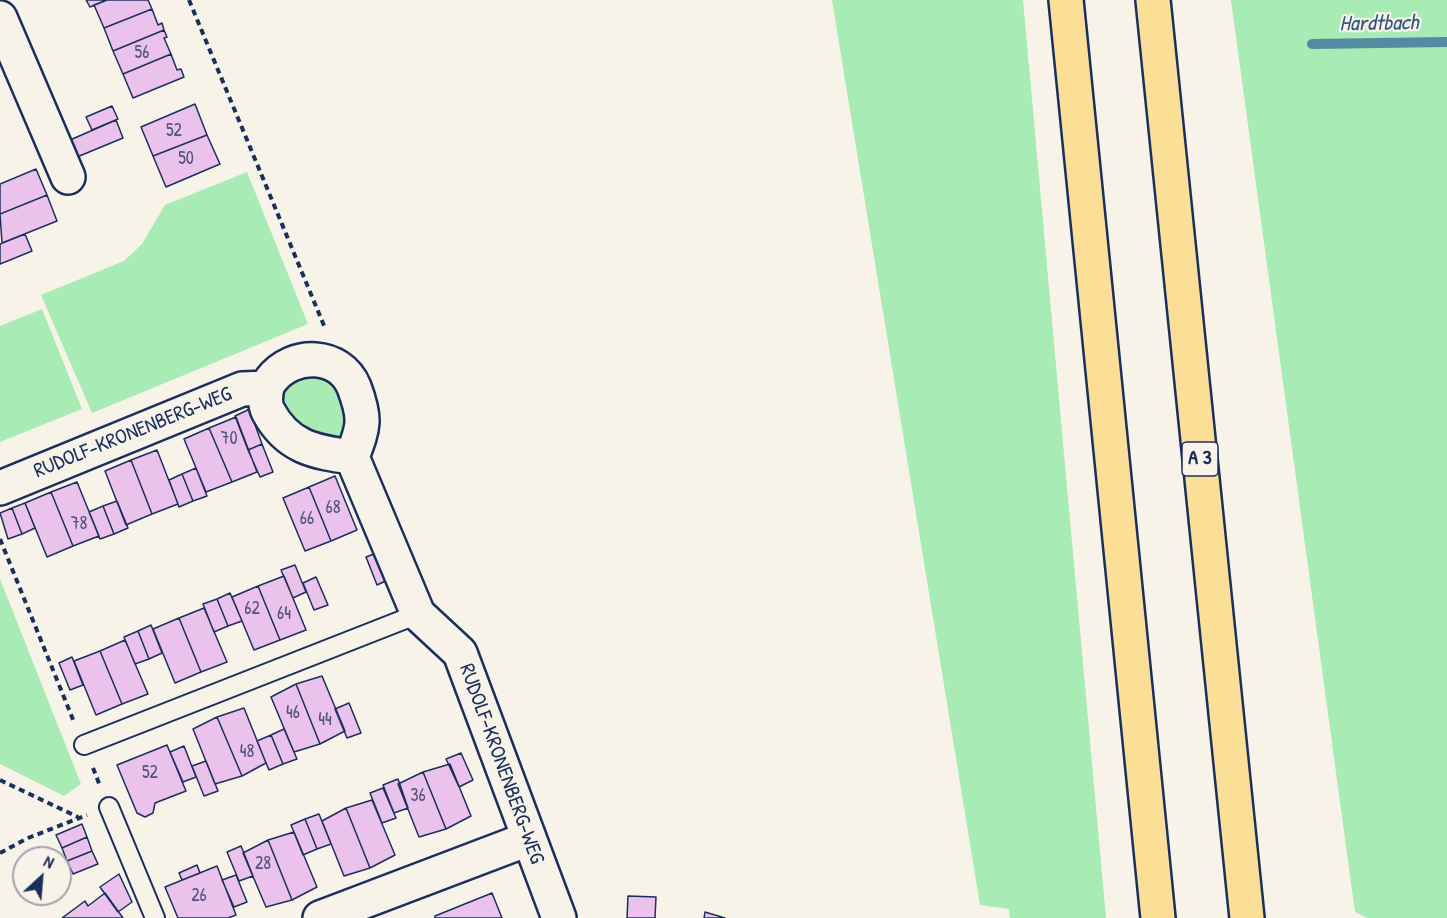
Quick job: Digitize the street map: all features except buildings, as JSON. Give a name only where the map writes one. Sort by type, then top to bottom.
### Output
[{"type":"highway","points":[[1066,0],[1158,918]]},
{"type":"highway","name":"A 3","points":[[1153,0],[1247,918]]},
{"type":"street","points":[[0,18],[68,177]]},
{"type":"street","points":[[267,388],[269,381],[282,369],[306,360],[329,360],[350,377],[363,412],[364,426],[352,458]]},
{"type":"street","name":"RUDOLF-KRONENBERG-WEG","points":[[0,488],[242,389],[267,388],[265,405],[278,430],[303,447],[352,458],[418,614],[460,653],[528,839],[560,918]]},
{"type":"street","points":[[320,918],[528,839]]},
{"type":"lane","points":[[84,745],[418,614]]},
{"type":"lane","points":[[109,807],[155,918]]},
{"type":"path","points":[[189,0],[331,343],[329,360]]},
{"type":"path","points":[[0,539],[109,807],[27,838],[0,854]]},
{"type":"path","points":[[0,780],[79,818]]},
{"type":"green space","points":[[832,0],[1023,0],[1106,918],[1010,918],[1009,909],[980,905]]},
{"type":"green space","points":[[1231,0],[1447,0],[1447,918],[1367,918],[1355,912]]},
{"type":"green space","points":[[247,172],[308,324],[92,413],[41,295],[124,261],[142,244],[165,205]]},
{"type":"green space","points":[[42,309],[82,409],[0,442],[0,326]]},
{"type":"green space","points":[[303,371],[337,381],[353,432],[336,444],[282,417],[278,386]]},
{"type":"green space","points":[[0,579],[81,784],[64,796],[0,764]]},
{"type":"waterway","name":"Hardtbach","points":[[1312,44],[1447,42]]}]
